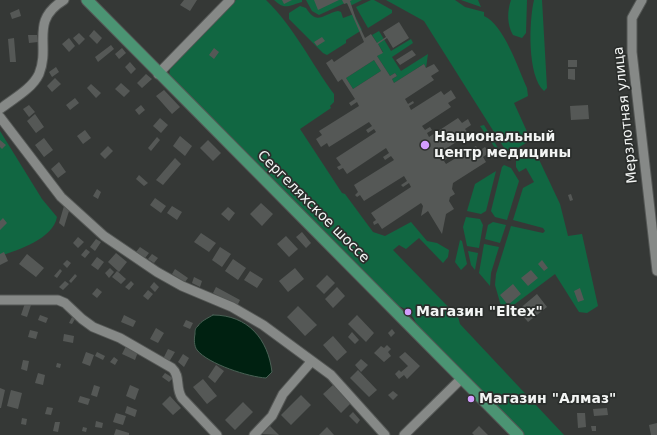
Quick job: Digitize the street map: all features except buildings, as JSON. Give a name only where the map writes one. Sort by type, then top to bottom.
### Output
[{"type":"main road","name":"Сергеляхское шоссе","points":[[87,0],[158,74],[518,435]]},
{"type":"street","points":[[0,109],[32,85],[38,75],[41,66],[43,33],[46,16],[54,6],[64,0]]},
{"type":"street","points":[[158,74],[230,0]]},
{"type":"street","name":"Мерзлотная улица","points":[[642,0],[632,18],[632,52],[655,230],[657,271]]},
{"type":"street","points":[[0,117],[61,197],[104,236],[157,272],[182,286],[249,316],[331,375],[385,435]]},
{"type":"street","points":[[0,300],[58,300],[66,303],[82,319],[93,327],[120,338],[172,368],[178,375],[177,388],[182,398],[216,435]]},
{"type":"street","points":[[254,435],[272,416],[283,394],[311,362]]},
{"type":"street","points":[[404,435],[462,378]]},
{"type":"green space","points":[[236,0],[266,0],[294,33],[334,94],[334,102],[330,106],[331,108],[300,129],[342,193],[345,194],[373,232],[385,236],[411,222],[427,241],[437,243],[449,250],[448,257],[443,263],[419,238],[406,249],[399,245],[393,250],[458,317],[460,324],[564,435],[524,435],[419,329],[410,313],[404,308],[394,304],[169,77],[170,69],[173,63]]},
{"type":"green space","points":[[274,0],[302,0],[302,2],[290,6],[284,6]]},
{"type":"green space","points":[[306,0],[362,0],[352,5],[345,3],[319,15],[312,11]]},
{"type":"green space","points":[[374,0],[392,10],[392,13],[368,28],[356,7]]},
{"type":"green space","points":[[386,0],[455,0],[465,7],[484,12],[484,16],[498,28],[504,37],[527,88],[528,96],[514,103],[529,136],[529,141],[513,151],[506,151],[424,21]]},
{"type":"green space","points":[[461,0],[478,0],[481,7]]},
{"type":"green space","points":[[511,0],[527,0],[526,33],[522,38],[513,35],[511,31],[508,13]]},
{"type":"green space","points":[[534,0],[542,0],[547,88],[544,91],[538,84],[532,61],[530,34]]},
{"type":"green space","points":[[300,6],[306,8],[317,18],[338,11],[341,12],[343,18],[354,14],[362,30],[346,40],[346,43],[327,55],[323,53],[289,19],[289,13]]},
{"type":"green space","points":[[379,31],[391,51],[411,39],[413,43],[392,57],[401,71],[428,54],[426,68],[424,64],[394,83],[392,79],[397,76],[395,73],[390,76],[377,56],[383,52],[372,35]]},
{"type":"green space","points":[[374,60],[381,71],[353,89],[346,78]]},
{"type":"green space","points":[[484,125],[501,153],[500,155],[480,126]]},
{"type":"green space","points":[[0,131],[42,199],[57,217],[49,232],[42,237],[25,247],[0,256]]},
{"type":"green space","points":[[534,149],[560,204],[568,236],[582,234],[598,306],[587,313],[579,312],[555,274],[503,313],[495,285],[496,274],[511,226],[543,233],[545,231],[543,228],[513,220],[523,188],[534,182],[526,168],[519,172],[516,167],[516,158],[526,153],[531,153]]},
{"type":"green space","points":[[504,165],[511,168],[519,181],[507,220],[495,217],[491,211],[502,167]]},
{"type":"green space","points":[[496,171],[486,211],[481,214],[467,211],[475,184]]},
{"type":"green space","points":[[466,217],[480,219],[483,225],[479,248],[467,246],[463,227]]},
{"type":"green space","points":[[493,222],[506,225],[500,243],[485,239],[488,225]]},
{"type":"green space","points":[[460,240],[462,241],[467,264],[461,270],[455,262]]},
{"type":"green space","points":[[484,244],[499,247],[491,273],[490,286],[479,273]]},
{"type":"green space","points":[[468,251],[478,253],[475,270],[471,265]]},
{"type":"shaded area","points":[[213,315],[236,319],[246,324],[261,339],[270,360],[272,372],[266,378],[250,375],[219,365],[202,355],[197,350],[194,342],[196,329],[199,324]]},
{"type":"place","name":"Национальный центр медицины","points":[[425,145]]},
{"type":"place","name":"Магазин \"Eltex\"","points":[[408,312]]},
{"type":"place","name":"Магазин \"Алмаз\"","points":[[471,399]]}]
